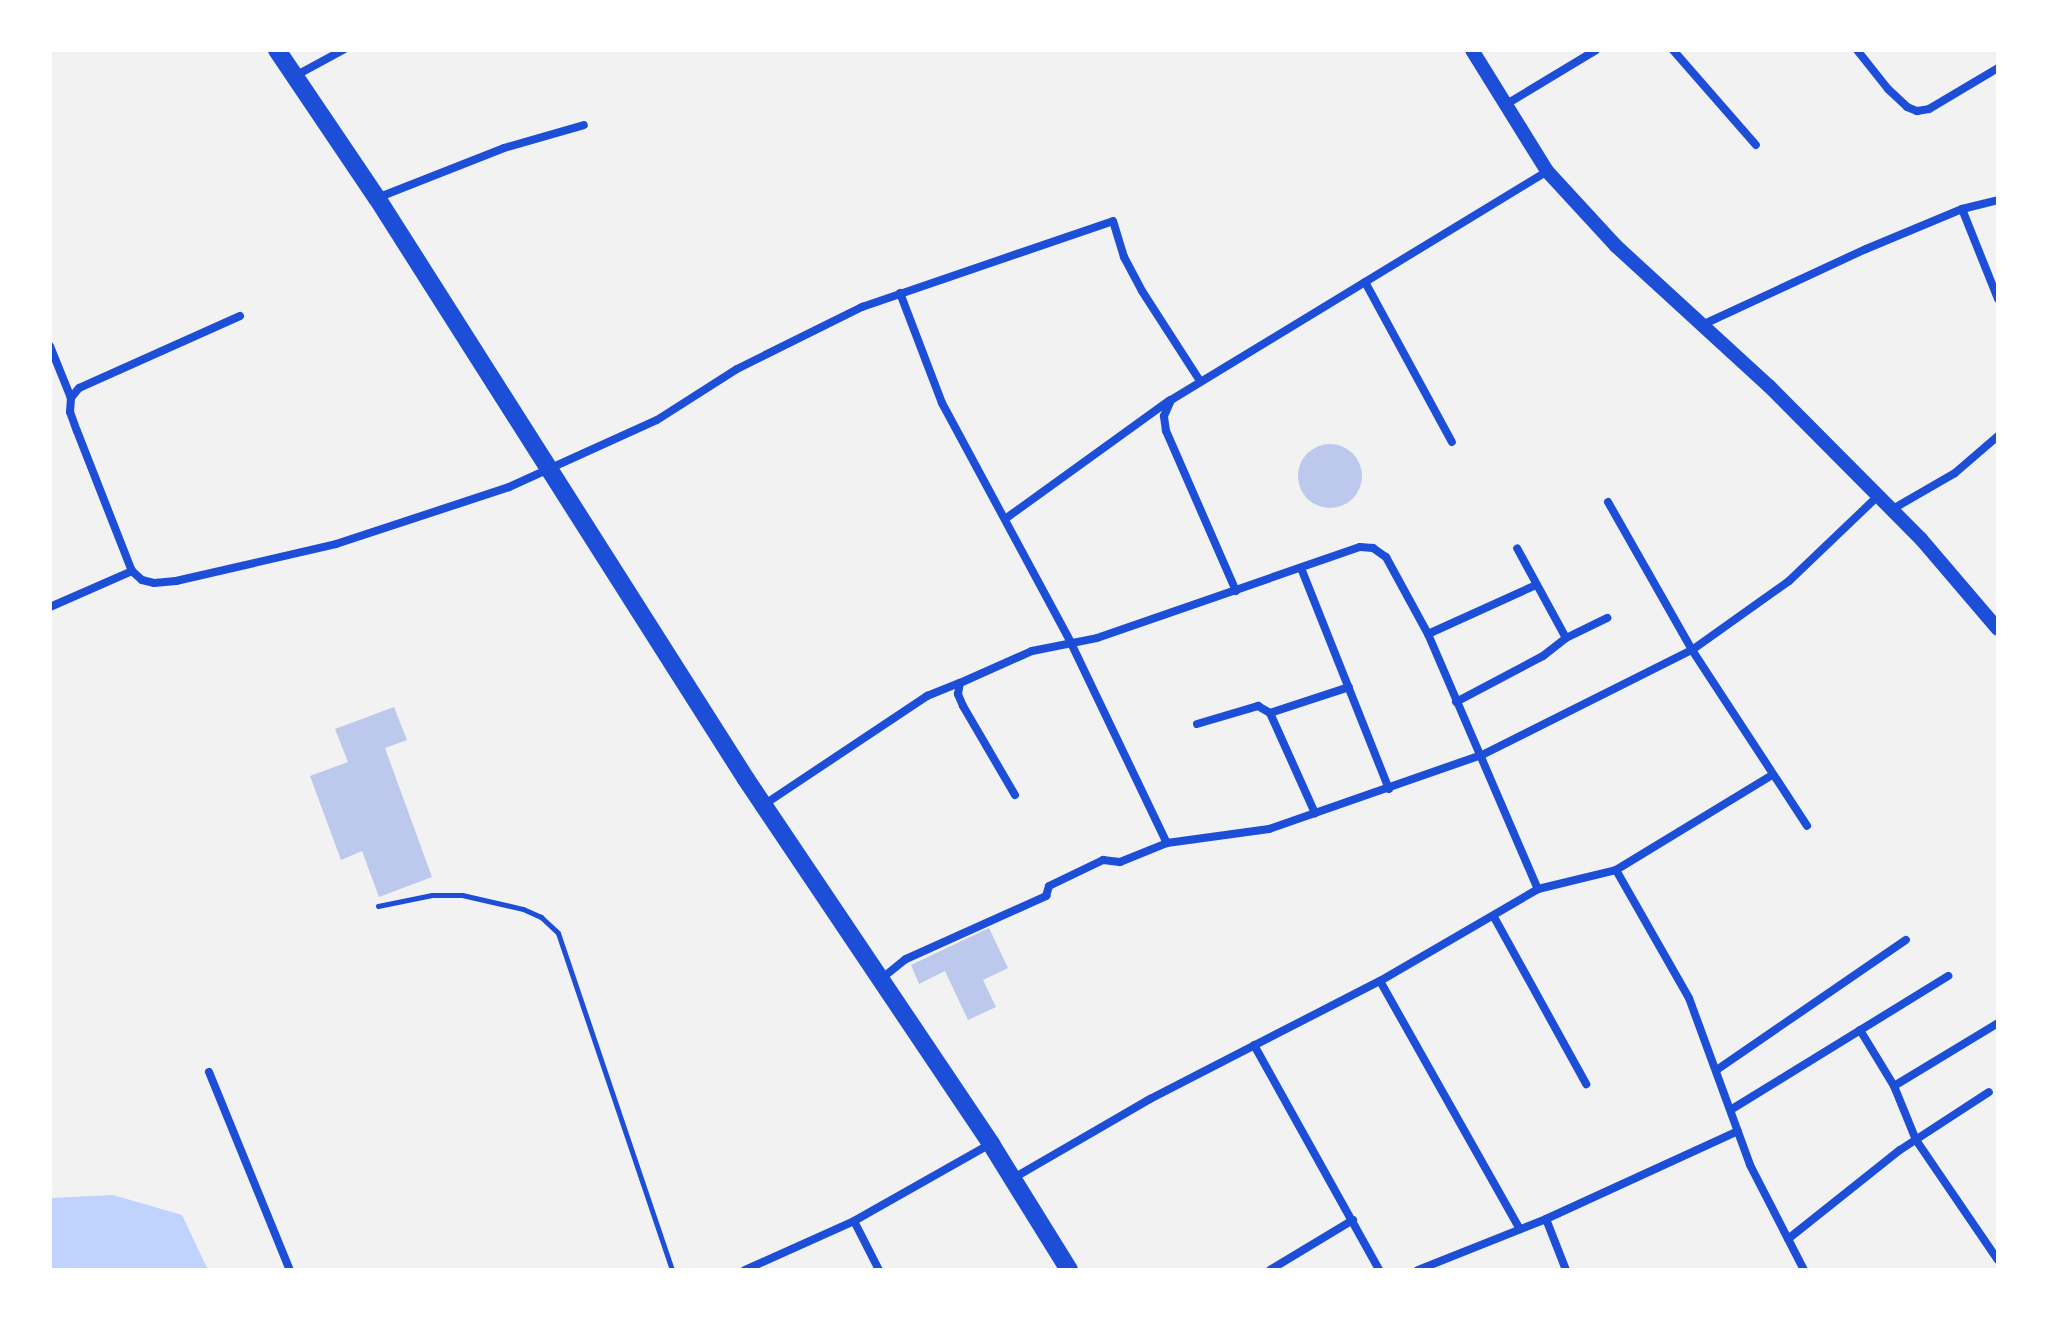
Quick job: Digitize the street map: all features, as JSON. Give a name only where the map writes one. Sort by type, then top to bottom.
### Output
[{"type":"highway","points":[[277,50],[377,198],[764,805],[991,1144],[1069,1270]]},
{"type":"street","points":[[294,76],[343,50]]},
{"type":"street","points":[[1472,50],[1547,171],[1616,246],[1769,386],[1921,539],[1998,629]]},
{"type":"street","points":[[1504,106],[1596,50]]},
{"type":"street","points":[[1673,50],[1756,145]]},
{"type":"street","points":[[1857,50],[1888,89],[1907,107],[1917,111],[1929,109],[1998,68]]},
{"type":"street","points":[[377,198],[462,162],[584,125]]},
{"type":"street","points":[[1005,519],[1200,381],[1547,171]]},
{"type":"street","points":[[1702,326],[1789,283],[1962,209],[1998,200]]},
{"type":"street","points":[[1962,209],[1998,299]]},
{"type":"street","points":[[50,346],[71,398],[70,412],[132,571],[142,580],[154,583],[176,581],[336,544],[509,487],[622,438],[737,369],[862,307],[1113,221],[1124,257],[1142,291],[1200,381]]},
{"type":"street","points":[[1365,282],[1452,442]]},
{"type":"street","points":[[900,293],[942,403],[1071,643],[1167,843]]},
{"type":"street","points":[[71,398],[79,388],[240,316]]},
{"type":"street","points":[[1171,400],[1164,416],[1166,431],[1236,591]]},
{"type":"street","points":[[1891,511],[1955,473],[1998,436]]},
{"type":"street","points":[[881,980],[906,959],[1046,896],[1049,886],[1103,860],[1120,862],[1167,843],[1269,829],[1482,755],[1692,650],[1789,581],[1877,497]]},
{"type":"street","points":[[1608,502],[1692,650],[1807,826]]},
{"type":"street","points":[[764,805],[927,696],[1018,656],[1097,638],[1360,547],[1373,548],[1386,557],[1428,634],[1538,889]]},
{"type":"street","points":[[1517,548],[1566,638]]},
{"type":"street","points":[[1301,568],[1389,789]]},
{"type":"street","points":[[50,607],[132,571]]},
{"type":"street","points":[[1428,634],[1536,585]]},
{"type":"street","points":[[1456,702],[1551,652],[1566,638],[1607,618]]},
{"type":"street","points":[[960,683],[958,694],[963,706],[1015,795]]},
{"type":"street","points":[[1270,713],[1349,687]]},
{"type":"street","points":[[1197,724],[1258,706],[1270,713],[1315,813]]},
{"type":"street","points":[[1012,1179],[1150,1099],[1380,981],[1538,889],[1616,870],[1772,775]]},
{"type":"street","points":[[1616,870],[1689,998],[1718,1069],[1750,1165],[1804,1270]]},
{"type":"street","points":[[1494,917],[1586,1084]]},
{"type":"street","points":[[1718,1069],[1906,940]]},
{"type":"street","points":[[1732,1109],[1948,976]]},
{"type":"street","points":[[1380,981],[1520,1229]]},
{"type":"street","points":[[1894,1086],[1998,1023]]},
{"type":"street","points":[[1860,1030],[1894,1086],[1916,1140],[1998,1260]]},
{"type":"street","points":[[1254,1045],[1379,1270]]},
{"type":"street","points":[[209,1072],[290,1270]]},
{"type":"street","points":[[1788,1239],[1916,1140],[1989,1092]]},
{"type":"street","points":[[1418,1270],[1546,1219],[1738,1131]]},
{"type":"street","points":[[745,1270],[854,1221],[991,1144]]},
{"type":"street","points":[[1546,1219],[1566,1270]]},
{"type":"street","points":[[1270,1270],[1353,1220]]},
{"type":"street","points":[[854,1221],[879,1270]]},
{"type":"lane","points":[[378,906],[432,895],[462,895],[523,909],[541,917],[558,933],[672,1270]]},
{"type":"water","points":[[113,1195],[182,1215],[208,1270],[50,1270],[50,1198]]},
{"type":"building","points":[[1324,444],[1336,444],[1353,453],[1360,464],[1360,488],[1353,499],[1336,508],[1324,508],[1312,503],[1303,494],[1298,482],[1298,470],[1303,458],[1312,449]]},
{"type":"building","points":[[394,707],[407,740],[385,748],[432,877],[379,897],[362,851],[341,860],[310,776],[348,762],[335,729]]},
{"type":"building","points":[[989,928],[1008,968],[983,980],[996,1007],[968,1020],[945,971],[919,984],[911,965]]}]
